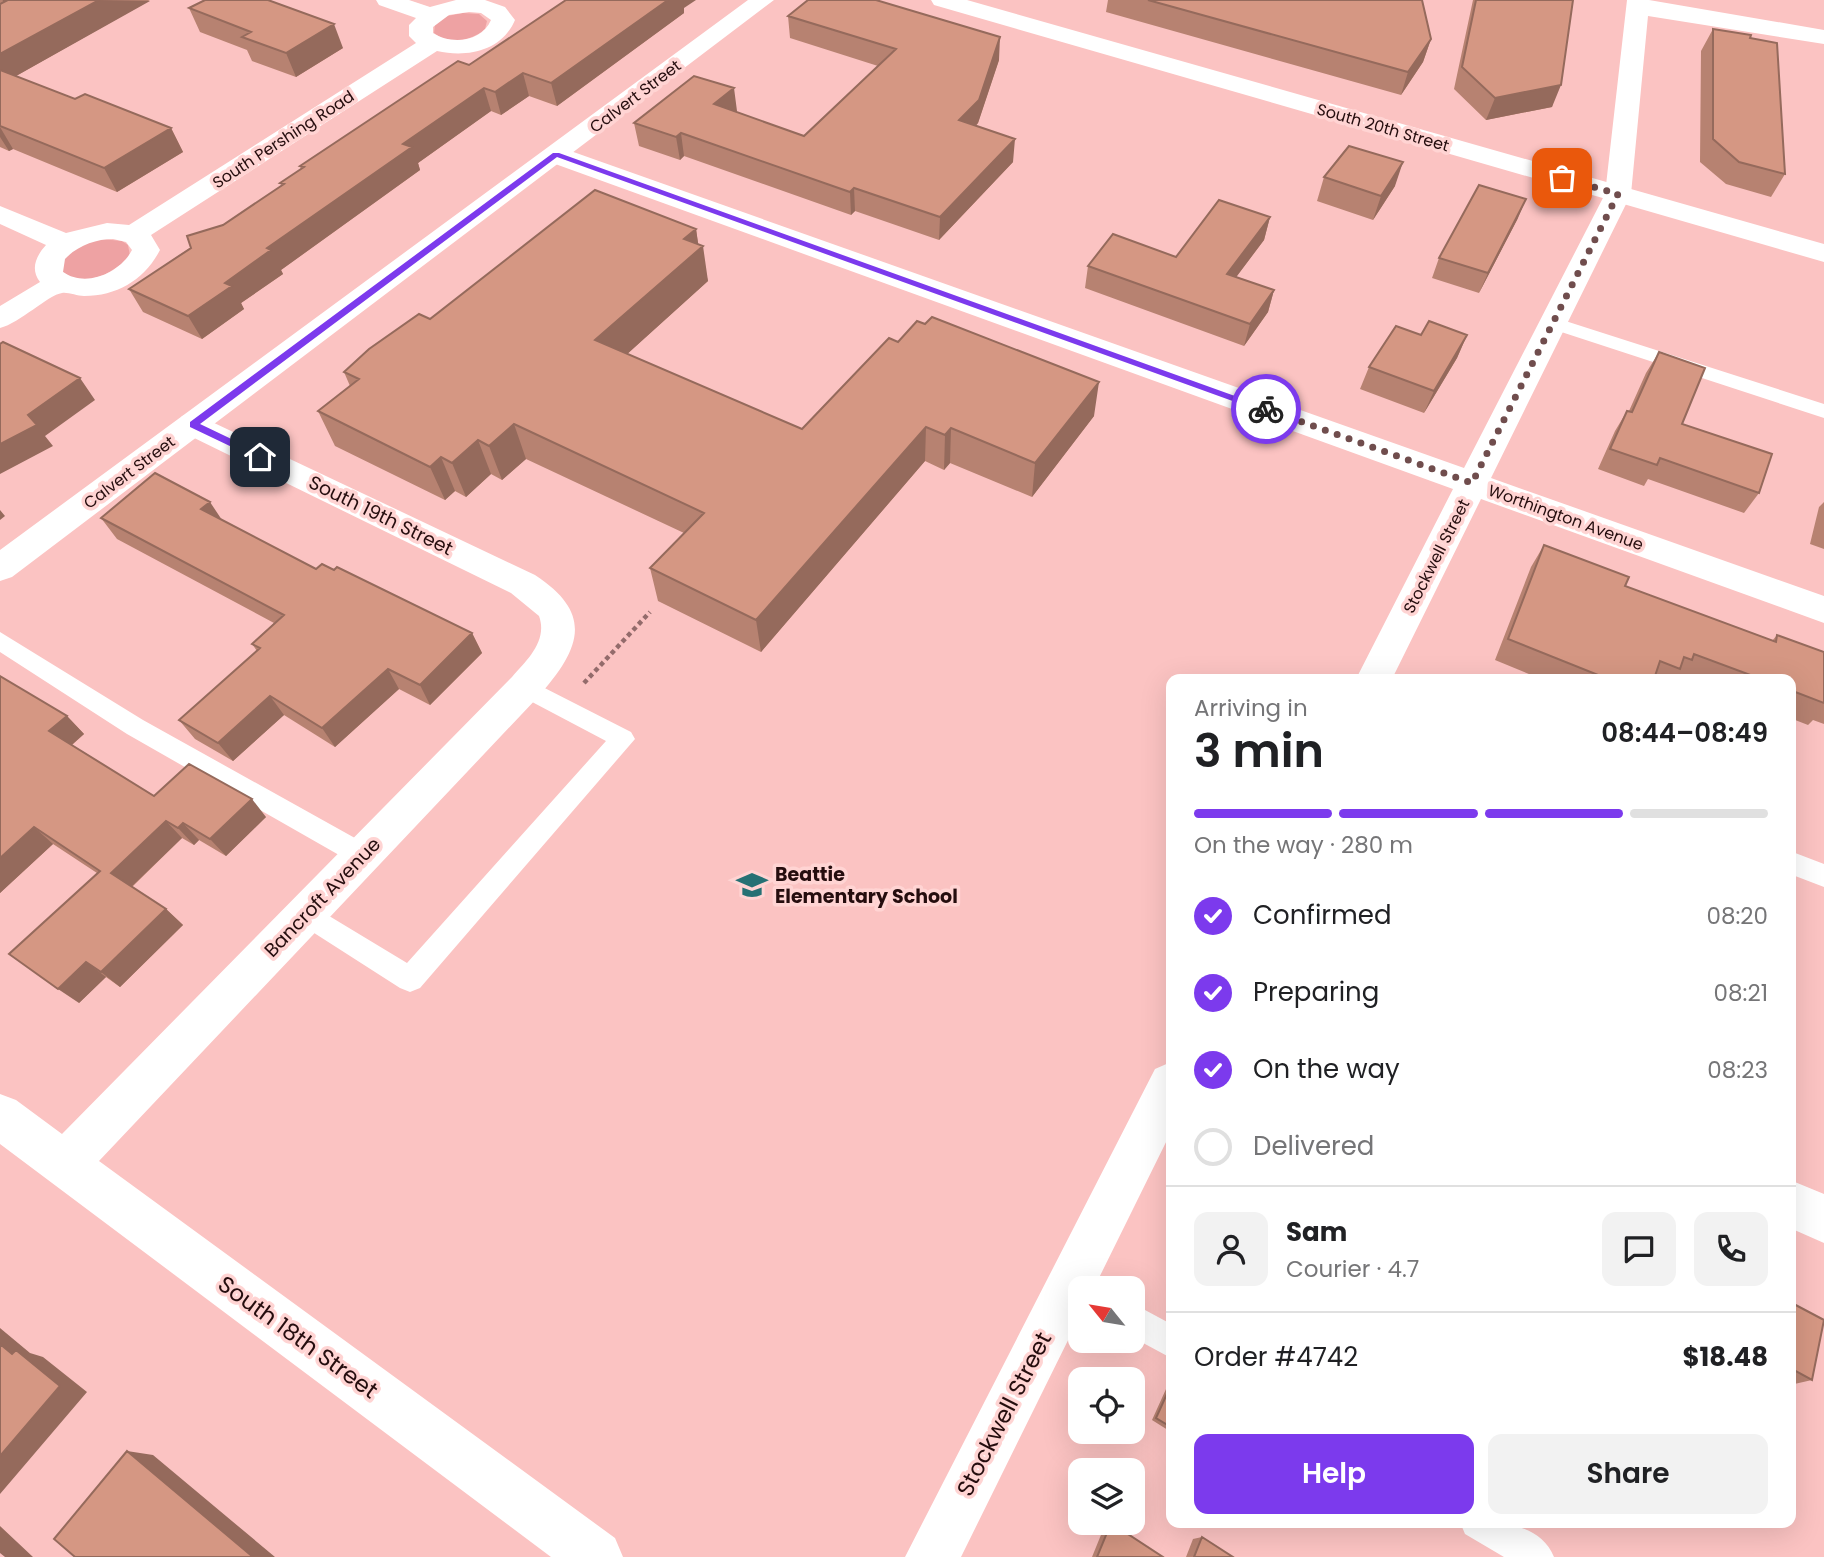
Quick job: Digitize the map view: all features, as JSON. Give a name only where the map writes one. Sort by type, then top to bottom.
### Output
[{"type":"street","points":[[387,0],[431,15]]},
{"type":"street","name":"Calvert Street","points":[[0,568],[764,0]]},
{"type":"street","name":"South 20th Street","points":[[942,0],[1824,253]]},
{"type":"street","points":[[1637,3],[1824,37]]},
{"type":"street","name":"Stockwell Street","points":[[1376,674],[1618,194],[1637,3]]},
{"type":"street","points":[[469,5],[493,9],[503,20],[497,33],[478,43],[454,47],[432,44],[421,36],[419,30],[431,15],[442,9],[469,5]]},
{"type":"street","name":"South Pershing Road","points":[[134,234],[432,44]]},
{"type":"street","name":"Worthington Avenue","points":[[556,155],[1824,610]]},
{"type":"street","points":[[0,214],[66,244]]},
{"type":"street","points":[[107,231],[134,234],[143,241],[146,250],[136,267],[120,278],[90,287],[58,283],[49,275],[51,257],[66,244],[107,231]]},
{"type":"street","points":[[0,319],[58,283]]},
{"type":"street","name":"South 19th Street","points":[[193,424],[523,584],[551,604],[559,619]]},
{"type":"street","name":"Bancroft Avenue","points":[[64,1164],[525,687],[556,650],[560,633],[559,619]]},
{"type":"street","name":"Stockwell Street","points":[[1080,1276],[1166,1095]]},
{"type":"street","name":"South 18th Street","points":[[0,1116],[596,1557]]},
{"type":"street","points":[[1796,1206],[1824,1219]]},
{"type":"street","name":"Stockwell Street","points":[[932,1557],[1068,1300]]},
{"type":"lane","points":[[1553,324],[1824,411]]},
{"type":"lane","points":[[0,640],[135,727],[226,775],[362,855]]},
{"type":"lane","points":[[306,914],[410,979],[623,739],[525,687]]},
{"type":"lane","points":[[1796,864],[1824,876]]},
{"type":"lane","points":[[1145,1327],[1166,1339]]},
{"type":"lane","points":[[1487,1528],[1537,1557]]},
{"type":"shaded area","points":[[479,14],[487,21],[485,29],[460,40],[446,39],[434,33],[435,24],[447,16]]},
{"type":"shaded area","points":[[101,239],[122,241],[128,245],[130,256],[116,268],[89,279],[70,277],[62,271],[62,258],[78,245]]},
{"type":"building","points":[[3,0],[99,0],[0,54],[0,4],[6,1]]},
{"type":"building","points":[[205,0],[268,0],[334,24],[286,53],[242,37],[251,32],[189,8]]},
{"type":"building","points":[[566,0],[668,0],[551,83],[523,73],[495,92],[484,88],[403,144],[412,147],[267,248],[271,250],[225,283],[232,286],[188,316],[129,289],[191,248],[187,236],[223,225],[284,184],[280,183],[304,167],[300,166],[458,61],[469,65]]},
{"type":"building","points":[[808,0],[876,0],[1000,37],[979,100],[959,120],[1015,139],[940,217],[854,188],[850,192],[681,133],[676,137],[634,123],[694,76],[734,88],[714,104],[804,136],[896,49],[788,16]]},
{"type":"building","points":[[1148,0],[1422,0],[1431,39],[1408,72]]},
{"type":"building","points":[[1476,0],[1573,0],[1561,85],[1495,98],[1462,67]]},
{"type":"building","points":[[1713,29],[1751,35],[1750,38],[1777,43],[1785,174],[1739,162],[1713,139]]},
{"type":"building","points":[[0,70],[75,99],[85,94],[171,128],[104,168],[0,126]]},
{"type":"building","points":[[1349,146],[1403,162],[1381,196],[1324,177]]},
{"type":"building","points":[[1479,185],[1526,199],[1488,273],[1439,258]]},
{"type":"building","points":[[595,190],[696,229],[684,239],[703,246],[595,340],[802,429],[889,338],[898,342],[917,321],[925,324],[932,317],[1099,382],[1035,463],[951,428],[945,435],[926,427],[756,620],[650,568],[704,513],[514,424],[489,446],[478,440],[452,463],[441,457],[430,467],[318,411],[359,379],[344,372],[369,349],[419,314],[430,319]]},
{"type":"building","points":[[1219,200],[1270,217],[1227,274],[1274,290],[1250,324],[1088,266],[1113,234],[1176,257]]},
{"type":"building","points":[[1429,321],[1467,335],[1434,391],[1369,367],[1396,326],[1421,335]]},
{"type":"building","points":[[3,342],[80,378],[28,415],[37,425],[0,444],[0,344]]},
{"type":"building","points":[[1659,352],[1705,368],[1682,424],[1772,454],[1759,493],[1660,458],[1657,465],[1610,449],[1627,411],[1632,412]]},
{"type":"building","points":[[155,473],[210,502],[201,509],[316,569],[322,564],[334,570],[337,567],[472,633],[420,685],[388,669],[322,728],[270,696],[218,743],[179,720],[260,648],[252,644],[284,615],[101,518]]},
{"type":"building","points":[[1544,545],[1629,577],[1625,586],[1776,642],[1777,635],[1824,652],[1824,703],[1796,692],[1796,674],[1748,674],[1694,654],[1692,660],[1684,657],[1680,669],[1660,661],[1656,674],[1596,674],[1508,639]]},
{"type":"building","points":[[0,676],[67,716],[49,731],[154,796],[189,764],[252,799],[210,839],[183,823],[178,828],[166,821],[111,873],[166,909],[101,972],[86,962],[58,989],[9,954],[100,871],[34,827],[0,858]]},
{"type":"building","points":[[1796,1305],[1824,1320],[1812,1380],[1796,1371]]},
{"type":"building","points":[[0,1344],[12,1354],[16,1350],[60,1386],[0,1456]]},
{"type":"building","points":[[1166,1396],[1166,1424],[1156,1418]]},
{"type":"building","points":[[127,1451],[253,1557],[75,1557],[54,1539]]},
{"type":"building","points":[[1106,1535],[1129,1535],[1163,1557],[1097,1557]]},
{"type":"building","points":[[1202,1537],[1233,1557],[1194,1557]]},
{"type":"way so far","points":[[1266,409],[1472,483],[1618,194],[1562,178]]},
{"type":"place","name":"Beattie Elementary School","points":[[752,885]]},
{"type":"route","points":[[260,457],[193,424],[556,155],[1266,409]]}]
